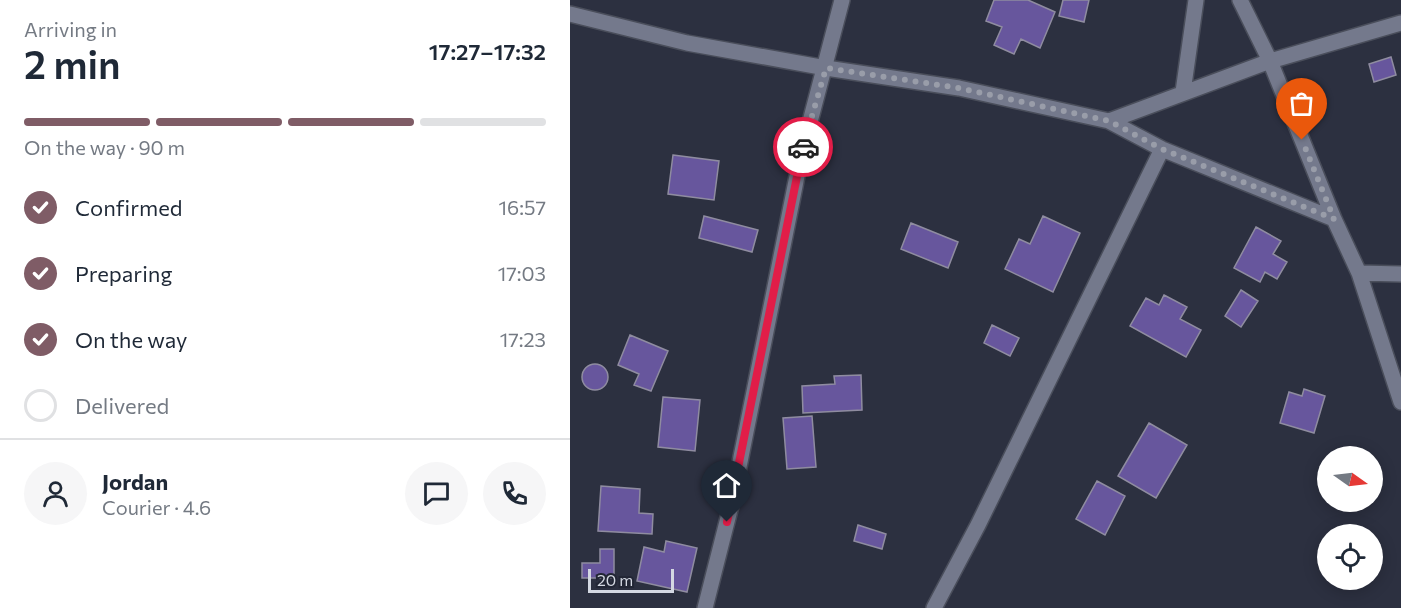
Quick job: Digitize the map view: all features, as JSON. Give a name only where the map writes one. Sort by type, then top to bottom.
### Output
[{"type":"street","points":[[705,608],[732,502],[801,156],[826,68],[842,0]]},
{"type":"street","points":[[1184,92],[1196,0]]},
{"type":"street","points":[[1240,0],[1270,61],[1334,219],[1359,273],[1401,402]]},
{"type":"street","points":[[570,14],[687,43],[826,68],[959,88],[1109,121],[1162,149],[1334,219]]},
{"type":"street","points":[[1109,121],[1270,61],[1401,22]]},
{"type":"street","points":[[934,608],[978,525],[1162,149]]},
{"type":"street","points":[[1359,273],[1401,274]]},
{"type":"building","points":[[994,0],[1028,0],[1055,12],[1040,48],[1021,39],[1014,54],[994,45],[1002,27],[986,21]]},
{"type":"building","points":[[1063,0],[1089,0],[1084,22],[1059,16]]},
{"type":"building","points":[[1391,57],[1396,75],[1374,82],[1369,64]]},
{"type":"building","points":[[673,155],[719,161],[714,200],[668,194]]},
{"type":"building","points":[[704,216],[758,230],[752,252],[699,238]]},
{"type":"building","points":[[1043,216],[1080,233],[1053,292],[1005,269],[1019,239],[1030,244]]},
{"type":"building","points":[[911,223],[958,242],[948,268],[901,249]]},
{"type":"building","points":[[1256,227],[1281,241],[1273,254],[1287,262],[1277,279],[1265,272],[1260,282],[1234,268]]},
{"type":"building","points":[[1241,290],[1258,301],[1241,327],[1225,316]]},
{"type":"building","points":[[1164,295],[1187,307],[1180,319],[1201,330],[1186,357],[1130,326],[1146,298],[1159,305]]},
{"type":"building","points":[[992,325],[1019,338],[1010,356],[984,343]]},
{"type":"building","points":[[630,335],[668,351],[651,391],[634,385],[639,374],[618,365]]},
{"type":"building","points":[[595,364],[604,368],[608,377],[604,386],[595,390],[586,386],[582,377],[586,368]]},
{"type":"building","points":[[861,375],[862,410],[803,413],[802,386],[835,384],[834,376]]},
{"type":"building","points":[[1304,389],[1325,396],[1314,433],[1280,423],[1289,392],[1302,396]]},
{"type":"building","points":[[663,397],[700,400],[695,451],[658,447]]},
{"type":"building","points":[[812,416],[816,467],[787,469],[783,418]]},
{"type":"building","points":[[1149,423],[1187,445],[1156,498],[1118,476]]},
{"type":"building","points":[[1097,481],[1125,496],[1105,535],[1076,519]]},
{"type":"building","points":[[601,486],[640,489],[639,513],[653,514],[652,534],[598,531]]},
{"type":"building","points":[[858,525],[886,534],[882,549],[854,541]]},
{"type":"building","points":[[666,541],[697,548],[687,592],[637,581],[644,547],[664,552]]},
{"type":"building","points":[[600,549],[614,549],[614,578],[582,578],[582,563],[600,563]]},
{"type":"way so far","points":[[803,147],[826,68],[959,88],[1109,121],[1162,149],[1334,219],[1302,140]]},
{"type":"route","points":[[727,522],[803,147]]}]
